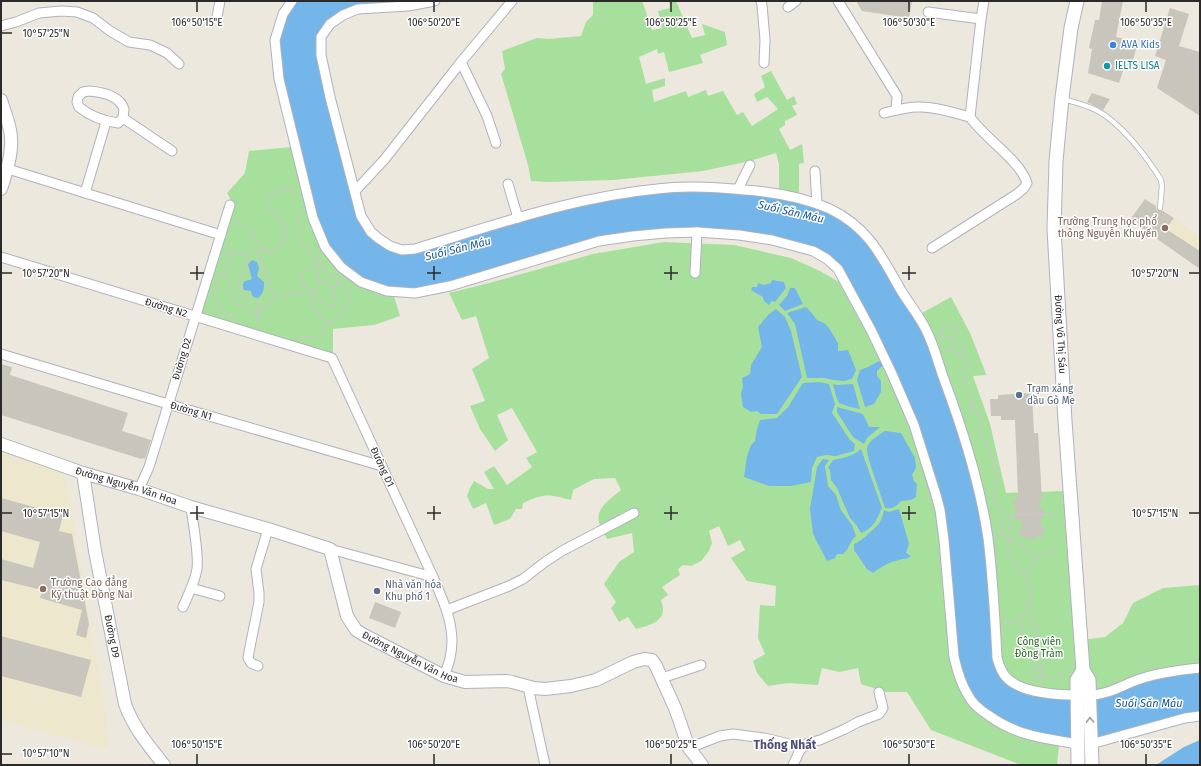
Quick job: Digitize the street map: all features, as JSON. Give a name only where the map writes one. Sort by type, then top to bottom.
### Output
[{"type":"main road","name":"Đường Võ Thị Sáu","points":[[1077,1],[1071,28],[1062,98],[1055,182],[1054,229],[1065,421],[1083,670],[1077,680],[1084,695],[1085,744]]},
{"type":"main road","points":[[1078,765],[1085,744]]},
{"type":"main road","points":[[1085,744],[1092,765]]},
{"type":"street","points":[[218,17],[220,1]]},
{"type":"street","points":[[292,1],[283,14],[275,40],[279,79],[313,218],[325,247],[346,271],[361,282],[387,291],[415,293],[450,286],[599,242],[633,236],[697,232],[739,235],[772,240],[813,251],[827,259],[838,269],[881,349],[914,425],[926,460],[940,510],[954,657],[957,672],[968,696],[982,711],[1001,724],[1019,732],[1037,738],[1085,744],[1185,718],[1200,716]]},
{"type":"street","points":[[435,1],[408,6],[358,9],[342,15],[330,24],[321,37],[321,56],[330,97],[361,216],[370,232],[390,246],[402,250],[415,249],[555,207],[611,195],[658,188],[685,187],[738,189],[790,196],[817,204],[845,218],[858,227],[881,255],[927,332],[958,417],[974,468],[986,527],[996,622],[997,658],[999,666],[1006,678],[1016,685],[1039,692],[1063,695],[1095,695],[1159,674],[1200,668]]},
{"type":"street","points":[[355,191],[384,160],[461,62],[512,1]]},
{"type":"street","points":[[761,1],[766,40],[764,63]]},
{"type":"street","points":[[788,7],[796,1]]},
{"type":"street","points":[[838,1],[896,96],[896,110]]},
{"type":"street","points":[[970,117],[984,1]]},
{"type":"street","points":[[1,26],[39,13],[61,11],[77,12],[93,18],[110,31],[130,42],[150,45],[167,53],[179,64]]},
{"type":"street","points":[[928,12],[981,19]]},
{"type":"street","points":[[461,62],[487,116],[496,143]]},
{"type":"street","points":[[89,91],[110,95],[119,101],[124,110],[123,118],[118,123],[106,122],[96,118],[79,107],[78,97],[82,92],[89,91]]},
{"type":"street","points":[[1,100],[11,132],[8,168],[1,188]]},
{"type":"street","points":[[884,113],[920,106],[970,117],[981,132],[1016,165],[1025,176],[1027,182],[1024,188],[1017,194],[932,248]]},
{"type":"street","points":[[123,118],[172,151]]},
{"type":"street","points":[[85,193],[106,122]]},
{"type":"street","points":[[738,189],[750,164]]},
{"type":"street","points":[[8,168],[221,235]]},
{"type":"street","points":[[815,171],[817,204]]},
{"type":"street","points":[[508,184],[518,218]]},
{"type":"street","name":"Đường D2","points":[[139,489],[149,467],[229,209]]},
{"type":"street","points":[[695,273],[697,232]]},
{"type":"street","name":"Đường N2","points":[[1,257],[332,358]]},
{"type":"street","name":"Đường N1","points":[[1,354],[382,466]]},
{"type":"street","name":"Đường D1","points":[[332,358],[447,610],[452,645],[444,676]]},
{"type":"street","name":"Đường Nguyễn Văn Hoa","points":[[1,444],[83,473],[330,549],[347,616],[356,630],[444,676],[465,682],[507,681],[528,687],[545,689],[558,688],[596,680],[633,662],[644,659],[652,660],[662,678],[675,708],[689,748],[702,765]]},
{"type":"street","name":"Đường D9","points":[[83,473],[92,536],[124,704],[135,726],[164,765]]},
{"type":"street","points":[[183,607],[191,588],[197,569],[198,560],[191,507]]},
{"type":"street","points":[[447,610],[523,579],[562,551],[634,512]]},
{"type":"street","points":[[258,666],[251,663],[248,658],[259,602],[256,569],[268,529]]},
{"type":"street","points":[[330,549],[433,577]]},
{"type":"street","points":[[191,588],[220,596]]},
{"type":"street","points":[[662,678],[701,665]]},
{"type":"street","points":[[528,687],[545,765]]},
{"type":"street","points":[[793,765],[802,747],[808,743],[820,740],[879,714],[883,708],[879,692]]},
{"type":"street","points":[[689,748],[720,736],[732,734],[764,738],[802,747]]},
{"type":"lane","points":[[1062,98],[1095,109],[1112,121],[1131,139],[1161,180],[1162,186],[1160,208]]},
{"type":"path","points":[[216,249],[240,254],[258,251],[271,252],[276,250],[286,236],[286,230],[279,217],[268,207],[268,200],[276,192],[285,190],[292,190],[299,195]]},
{"type":"path","points":[[229,209],[257,239],[263,251]]},
{"type":"path","points":[[291,335],[305,338],[315,338],[321,334],[329,324],[341,316],[347,307],[348,300],[348,294],[344,288],[324,269],[319,261],[302,244],[298,236],[297,229],[297,221],[301,210]]},
{"type":"path","points":[[258,251],[261,267],[268,278],[274,298]]},
{"type":"path","points":[[225,275],[233,252]]},
{"type":"path","points":[[245,253],[246,266],[244,274],[239,281],[238,288],[249,299],[257,301],[256,325],[264,327]]},
{"type":"path","points":[[318,282],[326,284],[332,288],[337,301],[335,305],[328,306],[316,296],[318,282],[316,268],[319,261]]},
{"type":"path","points":[[210,268],[221,272],[232,282]]},
{"type":"path","points":[[316,268],[310,268],[302,272],[300,278],[303,284],[309,288],[313,303],[322,319],[329,324]]},
{"type":"path","points":[[332,288],[346,271]]},
{"type":"path","points":[[221,272],[216,291],[216,302],[223,312],[239,319]]},
{"type":"path","points":[[232,282],[239,281]]},
{"type":"path","points":[[232,282],[230,289],[233,298],[240,305],[257,312],[262,310],[274,298],[303,291],[314,292],[317,290]]},
{"type":"path","points":[[942,336],[943,329],[950,326],[957,326],[957,333],[952,336],[951,339]]},
{"type":"path","points":[[929,337],[942,336],[951,339],[962,347],[964,351],[962,355]]},
{"type":"path","points":[[937,359],[950,349],[956,351],[968,360],[963,374],[965,384],[970,391],[972,404],[981,418],[981,436],[987,446],[995,469],[993,503]]},
{"type":"path","points":[[958,417],[968,411],[972,404]]},
{"type":"path","points":[[982,506],[993,503]]},
{"type":"path","points":[[993,503],[1003,512],[1002,535]]},
{"type":"path","points":[[1012,540],[1011,514],[1056,514]]},
{"type":"path","points":[[986,527],[1012,540],[1037,556],[1057,550]]},
{"type":"path","points":[[996,622],[1016,622],[1020,619],[1032,596],[1032,592],[1009,554],[1008,538]]},
{"type":"path","points":[[1024,578],[1037,556]]},
{"type":"path","points":[[1028,605],[1038,636],[1042,679]]},
{"type":"path","points":[[1020,619],[1022,645],[1037,666],[1034,676],[1037,679],[1042,679],[1064,674]]},
{"type":"shaded area","name":"Trường Trung học phổ thông Nguyễn Khuyến","points":[[1145,199],[1200,236],[1200,269],[1130,220]]},
{"type":"shaded area","name":"Trường Cao đẳng Kỹ thuật Đồng Nai","points":[[1,448],[64,470],[111,751],[1,720]]},
{"type":"green space","points":[[593,1],[641,1],[652,30],[662,28],[658,11],[670,8],[669,1],[676,1],[692,38],[705,35],[702,24],[725,32],[727,45],[700,55],[703,63],[669,72],[664,52],[658,54],[657,49],[639,57],[646,84],[665,78],[665,86],[652,90],[654,102],[686,91],[688,97],[706,90],[708,96],[723,91],[737,115],[743,112],[752,126],[778,109],[767,97],[757,102],[754,94],[765,87],[761,76],[771,71],[787,100],[794,96],[797,104],[792,106],[797,115],[785,121],[785,125],[779,129],[790,150],[802,144],[804,163],[799,164],[799,195],[779,191],[779,164],[776,153],[750,161],[703,171],[613,180],[531,181],[528,165],[501,74],[505,69],[502,51],[537,38],[549,39],[581,36],[586,22],[593,15]]},
{"type":"green space","points":[[292,147],[394,296],[400,316],[374,325],[333,329],[333,356],[199,315],[233,204],[227,193],[245,173],[249,151]]},
{"type":"green space","points":[[664,242],[734,245],[791,258],[820,271],[839,282],[874,346],[896,394],[922,459],[936,513],[943,568],[948,646],[951,664],[958,687],[973,710],[984,719],[1020,737],[1059,746],[1057,765],[1021,765],[931,730],[907,692],[886,692],[861,684],[858,668],[839,672],[822,668],[818,685],[788,683],[768,686],[757,673],[753,661],[765,654],[758,638],[760,605],[775,606],[776,586],[747,581],[731,558],[745,550],[740,540],[728,546],[719,526],[709,531],[712,543],[709,551],[701,561],[691,566],[683,565],[678,569],[680,575],[662,587],[668,595],[661,600],[663,610],[657,621],[636,629],[628,617],[619,622],[611,608],[616,602],[604,584],[619,562],[634,552],[632,533],[607,539],[600,526],[598,517],[599,512],[605,504],[621,490],[615,478],[594,479],[573,490],[571,500],[552,496],[542,496],[530,500],[523,503],[522,509],[516,509],[510,519],[494,525],[486,503],[473,509],[467,496],[474,481],[488,489],[494,489],[484,472],[494,466],[507,485],[532,467],[526,458],[537,452],[512,408],[497,415],[508,440],[495,451],[480,429],[470,406],[485,401],[472,369],[489,358],[476,316],[462,320],[449,293],[593,254]]},
{"type":"green space","name":"Công viên Đồng Tràm","points":[[951,297],[970,333],[985,371],[986,375],[973,376],[990,424],[1006,493],[1064,491],[1079,666],[1072,691],[1042,689],[1020,683],[1010,676],[1003,664],[920,314]]},
{"type":"green space","points":[[1200,585],[1200,664],[1118,684],[1096,691],[1085,669],[1083,640],[1105,637],[1123,623],[1133,603],[1163,588]]},
{"type":"water","name":"Suối Săn Máu","points":[[296,1],[417,1],[356,6],[317,36],[358,218],[402,253],[556,210],[650,193],[681,191],[721,191],[781,198],[818,208],[843,221],[856,230],[867,242],[924,334],[965,451],[983,535],[999,674],[1052,698],[1170,676],[1200,672],[1200,713],[1095,740],[1080,740],[1045,735],[1010,724],[981,706],[971,694],[962,676],[957,656],[939,490],[929,457],[916,421],[855,291],[814,248],[663,230],[416,290],[388,288],[363,279],[343,265],[328,245],[317,217],[283,78],[279,40],[287,16]]},
{"type":"water","points":[[252,260],[257,262],[259,268],[257,276],[264,282],[263,291],[258,298],[253,296],[251,291],[244,290],[243,288],[245,281],[252,279],[248,264]]},
{"type":"water","points":[[772,280],[784,282],[786,288],[775,302],[771,301],[769,305],[764,301],[763,297],[751,290],[752,287],[757,287],[758,283],[764,285],[771,283]]},
{"type":"water","points":[[790,288],[795,288],[803,304],[785,311],[779,305],[787,296]]},
{"type":"water","points":[[806,307],[817,320],[824,323],[829,328],[838,343],[838,351],[848,350],[856,370],[852,379],[844,381],[824,378],[807,378],[795,324],[787,313]]},
{"type":"water","points":[[776,309],[785,317],[791,331],[802,377],[777,414],[761,414],[757,411],[751,412],[743,407],[741,394],[743,386],[742,378],[750,374],[751,365],[762,347],[758,327],[769,314]]},
{"type":"water","points":[[879,361],[883,365],[877,371],[877,376],[881,381],[881,392],[874,404],[865,407],[857,380],[860,370]]},
{"type":"water","points":[[820,382],[829,384],[835,404],[832,413],[850,440],[855,444],[854,451],[836,456],[826,455],[817,457],[812,468],[811,482],[791,486],[769,486],[744,477],[747,456],[751,445],[755,441],[760,420],[777,418],[788,407],[803,383]]},
{"type":"water","points":[[833,384],[853,384],[860,409],[839,403]]},
{"type":"water","points":[[837,407],[863,414],[869,427],[880,427],[867,438],[864,444],[853,437],[837,412]]},
{"type":"water","points":[[885,431],[901,433],[915,458],[916,468],[912,475],[917,484],[916,497],[911,500],[901,501],[892,508],[885,508],[867,453],[868,445],[877,436]]},
{"type":"water","points":[[861,449],[882,508],[872,526],[861,533],[850,518],[837,488],[831,480],[830,470],[828,468],[833,460],[851,455]]},
{"type":"water","points":[[823,459],[829,460],[825,466],[828,486],[836,495],[841,510],[852,525],[856,536],[843,554],[837,554],[835,558],[827,561],[813,534],[810,509],[817,467]]},
{"type":"water","points":[[899,509],[909,544],[906,553],[911,556],[888,563],[873,573],[867,569],[854,550],[854,544],[863,539],[877,526],[882,518],[884,510],[889,512]]},
{"type":"water","points":[[1200,740],[1200,765],[1156,765],[1184,747]]},
{"type":"building","points":[[856,1],[912,1],[909,18],[862,11]]},
{"type":"building","points":[[1102,1],[1123,1],[1116,37],[1138,42],[1133,60],[1127,59],[1119,83],[1088,73],[1092,49],[1089,48],[1095,20],[1099,20]]},
{"type":"building","points":[[1170,8],[1189,14],[1179,46],[1200,52],[1200,116],[1157,88],[1166,60],[1155,56]]},
{"type":"building","points":[[1092,93],[1110,99],[1103,110],[1087,102]]},
{"type":"building","name":"Trường Trung học phổ thông Nguyễn Khuyến","points":[[1145,199],[1156,206],[1158,211],[1163,211],[1174,218],[1166,229],[1200,251],[1200,269],[1130,220]]},
{"type":"building","points":[[1,364],[12,367],[10,375],[128,413],[122,431],[151,440],[145,459],[1,415]]},
{"type":"building","points":[[1032,393],[1034,433],[1038,433],[1042,499],[1038,510],[1044,509],[1044,518],[1039,518],[1045,535],[1035,537],[1034,540],[1018,535],[1023,520],[1015,520],[1015,507],[1012,503],[1018,496],[1015,420],[1001,420],[1001,416],[991,416],[990,399],[998,399],[998,395]]},
{"type":"building","points":[[1,498],[63,515],[59,531],[72,534],[89,624],[86,638],[76,635],[82,610],[40,598],[42,590],[1,580],[1,559],[33,568],[40,542],[1,531]]},
{"type":"building","points":[[375,602],[401,612],[395,628],[369,618]]},
{"type":"building","points":[[1,636],[91,660],[81,697],[1,676]]},
{"type":"place","name":"AVA Kids","points":[[1113,45]]},
{"type":"place","name":"IELTS LISA","points":[[1107,66]]},
{"type":"place","name":"Trường Trung học phổ thông Nguyễn Khuyến","points":[[1165,228]]},
{"type":"place","name":"Trạm xăng dầu Gò Me","points":[[1019,395]]},
{"type":"place","name":"Trường Cao đẳng Kỹ thuật Đồng Nai","points":[[43,589]]},
{"type":"place","name":"Nhà văn hóa Khu phố 1","points":[[377,591]]},
{"type":"district","name":"Thống Nhất","points":[[785,745]]}]
